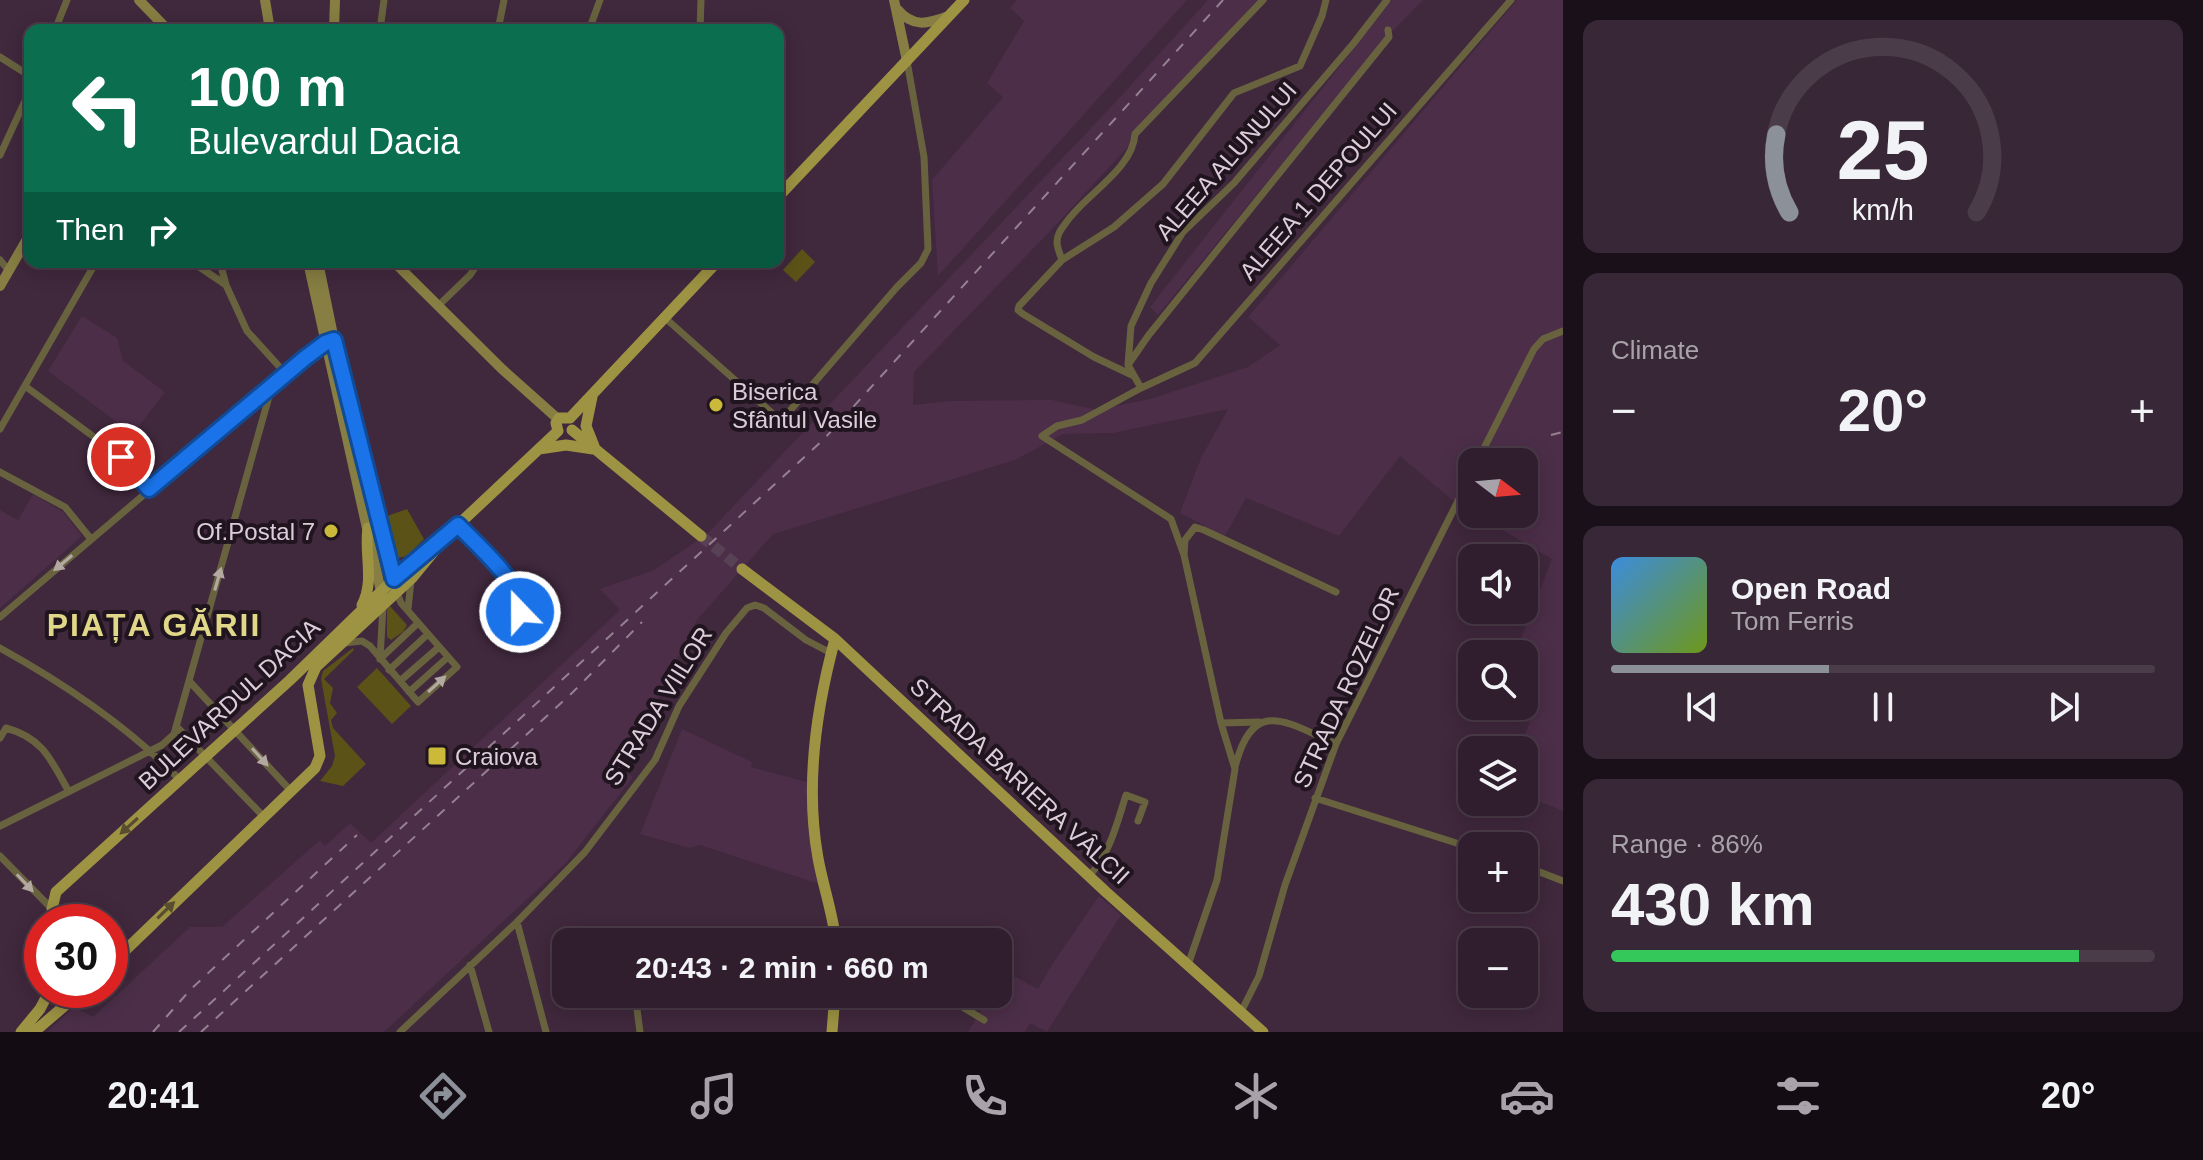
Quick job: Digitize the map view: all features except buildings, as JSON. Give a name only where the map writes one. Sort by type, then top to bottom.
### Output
[{"type":"main road","points":[[784,191],[964,0]]},
{"type":"main road","name":"BULEVARDUL DACIA","points":[[53,904],[56,892],[538,450],[711,268]]},
{"type":"main road","points":[[593,393],[586,426],[596,450]]},
{"type":"main road","points":[[564,424],[701,536]]},
{"type":"main road","points":[[538,450],[566,445],[596,450]]},
{"type":"main road","points":[[356,616],[369,587],[366,557],[368,528]]},
{"type":"main road","name":"BULEVARDUL DACIA","points":[[308,685],[316,667],[412,578],[445,537]]},
{"type":"main road","name":"STRADA BARIERA VÂLCII","points":[[742,569],[835,639],[1089,876],[1263,1032]]},
{"type":"main road","points":[[835,639],[825,672],[815,742],[813,812],[818,857],[836,928]]},
{"type":"main road","points":[[128,948],[319,762],[319,744],[308,685],[290,680]]},
{"type":"main road","points":[[21,1032],[41,1008]]},
{"type":"main road","points":[[34,1032],[62,1008]]},
{"type":"main road","points":[[832,1032],[833,1008]]},
{"type":"street","points":[[57,24],[67,0]]},
{"type":"street","points":[[265,0],[269,24]]},
{"type":"street","points":[[334,24],[335,0]]},
{"type":"street","points":[[381,24],[384,0]]},
{"type":"street","points":[[499,24],[504,0]]},
{"type":"street","points":[[591,24],[600,0]]},
{"type":"street","points":[[692,0],[700,2],[700,24]]},
{"type":"street","points":[[1062,260],[1056,244],[1060,230],[1124,163],[1134,148],[1135,134],[1263,0]]},
{"type":"street","points":[[1134,376],[1094,357],[1018,310],[1023,300],[1062,260],[1114,227],[1163,184],[1234,93],[1300,66],[1326,0]]},
{"type":"street","name":"ALEEA ALUNULUI","points":[[1128,365],[1131,326],[1151,283],[1183,232],[1234,183],[1387,0]]},
{"type":"street","name":"ALEEA 1 DEPOULUI","points":[[1184,555],[1171,519],[1042,436],[1057,426],[1082,420],[1195,363],[1511,0]]},
{"type":"street","points":[[145,2],[160,24]]},
{"type":"street","points":[[895,4],[908,20],[917,23],[927,24],[949,16]]},
{"type":"street","points":[[664,317],[781,421],[921,263],[928,249],[924,157],[895,4]]},
{"type":"street","points":[[1141,388],[1128,365],[1148,336],[1389,37],[1388,30]]},
{"type":"street","points":[[0,57],[24,72]]},
{"type":"street","points":[[0,155],[24,103]]},
{"type":"street","points":[[0,286],[24,245]]},
{"type":"street","points":[[0,260],[9,271]]},
{"type":"street","points":[[0,429],[93,268]]},
{"type":"street","points":[[201,268],[226,285]]},
{"type":"street","points":[[222,268],[247,331],[286,374]]},
{"type":"street","points":[[310,268],[397,593],[408,611],[457,667],[418,702],[362,641],[340,644]]},
{"type":"street","points":[[319,268],[329,341],[382,590],[380,659]]},
{"type":"street","points":[[400,268],[502,369],[564,424]]},
{"type":"street","points":[[438,306],[475,268]]},
{"type":"street","points":[[1484,448],[1534,349],[1543,339],[1563,331]]},
{"type":"street","points":[[0,617],[329,341]]},
{"type":"street","points":[[25,386],[121,457],[149,489]]},
{"type":"street","points":[[0,826],[151,751],[169,739],[177,727],[272,386]]},
{"type":"street","points":[[0,472],[65,507],[91,539]]},
{"type":"street","name":"STRADA ROZELOR","points":[[1240,1014],[1259,976],[1285,885],[1336,744],[1458,501]]},
{"type":"street","points":[[458,525],[512,583],[521,599],[520,612],[509,626]]},
{"type":"street","points":[[1235,769],[1221,723],[1184,555],[1185,540],[1195,527],[1336,592]]},
{"type":"street","points":[[408,611],[412,578]]},
{"type":"street","name":"STRADA VIILOR","points":[[400,1032],[517,922],[585,852],[655,760],[686,694],[726,633],[747,608],[755,605],[764,608],[806,640],[831,653]]},
{"type":"street","points":[[380,659],[418,623]]},
{"type":"street","points":[[389,670],[428,634]]},
{"type":"street","points":[[400,681],[439,647]]},
{"type":"street","points":[[0,648],[68,687],[151,751],[180,780]]},
{"type":"street","points":[[409,692],[448,657]]},
{"type":"street","points":[[190,682],[291,791]]},
{"type":"street","points":[[1221,723],[1282,721],[1336,744]]},
{"type":"street","points":[[1188,965],[1217,880],[1235,769],[1244,738],[1251,728],[1261,722]]},
{"type":"street","points":[[177,727],[264,817]]},
{"type":"street","points":[[0,738],[6,728],[39,744],[50,757],[69,792]]},
{"type":"street","points":[[1089,876],[1110,844],[1126,795],[1145,802],[1138,821]]},
{"type":"street","points":[[1315,798],[1458,844]]},
{"type":"street","points":[[0,856],[47,904]]},
{"type":"street","points":[[1538,871],[1563,881]]},
{"type":"street","points":[[517,922],[546,1032]]},
{"type":"street","points":[[470,965],[489,1032]]},
{"type":"street","points":[[637,1008],[640,1032]]},
{"type":"street","points":[[964,1008],[984,1020]]},
{"type":"shaded area","points":[[1017,0],[1187,0],[938,276],[932,180],[1003,97],[987,83],[1024,21],[1010,8]]},
{"type":"shaded area","points":[[1208,0],[1263,0],[1055,226],[914,372],[913,405],[951,401],[1052,400],[1097,410],[1150,399],[1248,367],[1280,345],[1248,317],[1517,0],[1563,0],[1563,811],[1538,801],[1538,736],[1525,736],[1530,720],[1538,720],[1538,640],[1520,640],[1527,624],[1538,624],[1538,595],[1552,559],[1538,551],[1538,544],[1526,544],[1499,528],[1538,528],[1538,448],[1458,448],[1458,505],[1400,456],[1339,536],[1246,498],[1225,536],[1180,513],[1201,458],[1228,409],[1113,433],[1063,434],[1015,460],[773,534],[697,620],[665,682],[628,774],[633,777],[565,864],[384,1032],[47,1032],[73,1008],[93,1017],[103,1008],[128,1008],[128,985],[190,927],[222,927],[320,840],[325,846],[350,823],[371,843],[620,610],[600,589],[654,570],[707,534]]},
{"type":"shaded area","points":[[1392,0],[1423,0],[1380,44],[1158,315],[1150,307]]},
{"type":"shaded area","points":[[802,249],[815,262],[796,282],[783,270]]},
{"type":"shaded area","points":[[82,316],[117,338],[123,361],[165,392],[133,434],[48,371]]},
{"type":"shaded area","points":[[33,494],[63,512],[82,536],[0,608],[0,510],[18,520]]},
{"type":"shaded area","points":[[407,509],[424,539],[407,556],[398,558],[395,557],[387,516]]},
{"type":"shaded area","points":[[390,606],[407,625],[391,640],[387,637],[387,609]]},
{"type":"shaded area","points":[[353,648],[324,679],[333,688],[330,703],[337,713],[331,720],[333,728],[366,764],[343,786],[320,781],[332,766],[335,756],[321,679],[323,671]]},
{"type":"shaded area","points":[[377,668],[411,706],[392,724],[357,687]]},
{"type":"shaded area","points":[[682,729],[752,762],[751,767],[811,783],[808,828],[819,884],[700,845],[689,848],[640,834]]},
{"type":"shaded area","points":[[1099,896],[1121,915],[1047,1032],[1030,1023],[1025,1032],[968,1032],[982,1008],[1012,1008],[1012,975],[1038,989]]},
{"type":"tunnel","points":[[701,536],[742,569]]},
{"type":"railway","points":[[179,1032],[824,439],[1223,0]]},
{"type":"railway","points":[[1551,435],[1563,432]]},
{"type":"railway","points":[[201,1032],[572,693],[642,622]]},
{"type":"railway","points":[[153,1032],[191,989],[357,835]]},
{"type":"place","name":"Biserica Sfântul Vasile","points":[[716,405]]},
{"type":"place","name":"Of.Postal 7","points":[[331,531]]},
{"type":"place","name":"Craiova","points":[[437,756]]},
{"type":"district","name":"PIAȚA GĂRII","points":[[154,625]]},
{"type":"route","points":[[121,457],[149,489],[305,358],[334,340],[394,579],[458,525],[512,583],[521,599],[520,612]]}]
